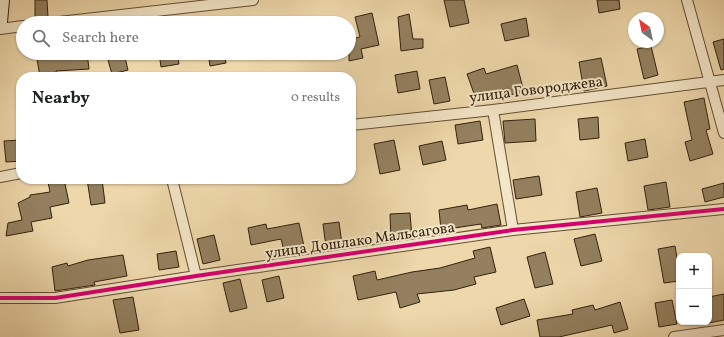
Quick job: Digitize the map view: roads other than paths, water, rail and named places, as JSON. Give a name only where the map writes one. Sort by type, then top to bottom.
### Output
[{"type":"street","points":[[0,22],[2,0]]},
{"type":"street","points":[[111,16],[252,0]]},
{"type":"street","points":[[687,0],[724,133]]},
{"type":"street","points":[[0,29],[16,27]]},
{"type":"street","name":"улица Говороджева","points":[[356,124],[493,110],[724,80]]},
{"type":"street","points":[[493,110],[513,230]]},
{"type":"street","points":[[0,177],[16,175]]},
{"type":"street","points":[[173,184],[196,276]]},
{"type":"street","name":"улица Дошлако Мальсагова","points":[[0,298],[55,298],[513,230],[724,209]]},
{"type":"street","points":[[674,337],[724,330]]}]
